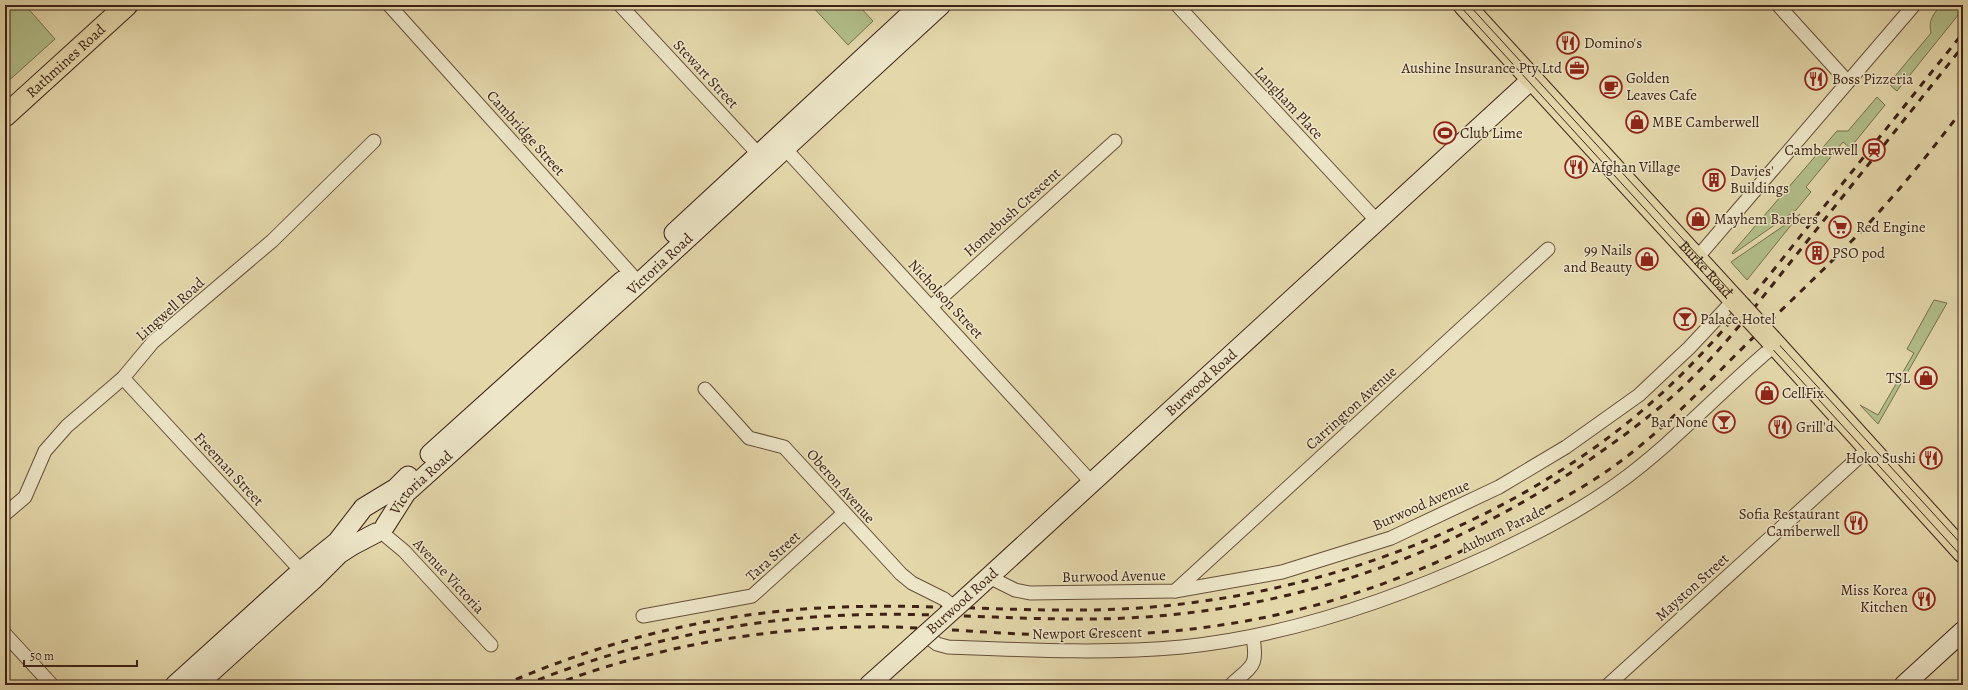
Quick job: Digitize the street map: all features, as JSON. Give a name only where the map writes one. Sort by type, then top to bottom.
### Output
[{"type":"main road","name":"Rathmines Road","points":[[5,116],[127,5]]},
{"type":"main road","name":"Burke Road","points":[[1464,5],[1963,552]]},
{"type":"street","name":"Cambridge Street","points":[[389,5],[635,278]]},
{"type":"street","name":"Stewart Street","points":[[620,5],[763,159]]},
{"type":"street","name":"Langham Place","points":[[1177,5],[1378,222]]},
{"type":"street","points":[[1778,5],[1847,81]]},
{"type":"street","points":[[1696,259],[1847,81],[1914,5]]},
{"type":"street","name":"Victoria Road","points":[[175,685],[306,577],[352,545],[380,530],[406,494],[471,426],[635,278],[780,143],[934,6]]},
{"type":"street","name":"Burwood Road","points":[[869,685],[925,639],[955,602],[989,577],[1378,222],[1532,79]]},
{"type":"street","name":"Lingwell Road","points":[[5,514],[25,497],[45,451],[62,431],[123,378],[152,342],[272,241],[374,141]]},
{"type":"street","name":"Homebush Crescent","points":[[931,306],[1115,141]]},
{"type":"street","name":"Nicholson Street","points":[[780,143],[1092,483]]},
{"type":"street","name":"Carrington Avenue","points":[[1175,591],[1548,249]]},
{"type":"street","name":"Burwood Avenue","points":[[989,577],[1015,590],[1030,593],[1175,591],[1282,572],[1391,538],[1499,486],[1566,447],[1639,395],[1736,302]]},
{"type":"street","name":"Auburn Parade","points":[[1253,637],[1298,627],[1400,593],[1474,562],[1564,517],[1605,493],[1635,470],[1698,416],[1773,342]]},
{"type":"street","name":"Freeman Street","points":[[123,378],[306,577]]},
{"type":"street","name":"Oberon Avenue","points":[[705,389],[749,438],[784,447],[905,578],[955,602]]},
{"type":"street","name":"Victoria Road","points":[[197,685],[306,577],[337,542],[362,509],[396,488],[415,468],[471,426]]},
{"type":"street","name":"Mayston Street","points":[[1608,685],[1869,448]]},
{"type":"street","points":[[362,509],[358,518],[360,526],[365,532],[380,530]]},
{"type":"street","name":"Tara Street","points":[[643,616],[752,596],[844,513]]},
{"type":"street","name":"Avenue Victoria","points":[[380,530],[404,551],[491,645]]},
{"type":"street","points":[[1904,685],[1963,631]]},
{"type":"street","points":[[5,634],[52,685]]},
{"type":"street","points":[[1231,685],[1255,661],[1256,653],[1253,637]]},
{"type":"street","name":"Newport Crescent","points":[[925,639],[948,647],[1090,652],[1183,646],[1253,637]]},
{"type":"green space","points":[[5,5],[25,5],[55,39],[5,84]]},
{"type":"green space","points":[[811,5],[858,5],[873,21],[848,45]]},
{"type":"green space","points":[[1941,5],[1963,5],[1963,9],[1897,91],[1891,86],[1891,81],[1931,33],[1930,25],[1932,18]]},
{"type":"green space","points":[[1877,97],[1885,105],[1850,148],[1843,142],[1806,187],[1811,192],[1796,210],[1733,254],[1732,253],[1837,131],[1848,131]]},
{"type":"green space","points":[[1800,214],[1747,280],[1731,262]]},
{"type":"green space","points":[[1934,300],[1947,303],[1878,424],[1860,405],[1878,415],[1914,353],[1907,349]]},
{"type":"tram line","points":[[1459,5],[1963,558]]},
{"type":"tram line","points":[[1469,5],[1963,546]]},
{"type":"railway","points":[[503,685],[543,668],[626,641],[668,630],[754,614],[872,606],[1088,610],[1168,605],[1249,594],[1329,574],[1408,548],[1483,515],[1555,474],[1622,427],[1700,356],[1782,259],[1963,33]]},
{"type":"railway","points":[[525,685],[564,670],[644,645],[726,628],[809,617],[881,614],[1094,619],[1162,616],[1230,607],[1296,593],[1361,574],[1424,551],[1486,522],[1545,489],[1624,435],[1657,410],[1687,383],[1746,318],[1963,46]]},
{"type":"railway","points":[[553,685],[636,658],[678,648],[720,640],[806,629],[893,627],[1019,634],[1094,635],[1152,633],[1207,627],[1261,618],[1313,606],[1364,590],[1415,571],[1466,549],[1558,501],[1609,470],[1640,446],[1694,397],[1871,221],[1895,194],[1963,109]]},
{"type":"place","name":"Domino's","points":[[1568,43]]},
{"type":"place","name":"Aushine Insurance Pty Ltd","points":[[1577,68]]},
{"type":"place","name":"Boss Pizzeria","points":[[1816,79]]},
{"type":"place","name":"Golden Leaves Cafe","points":[[1611,87]]},
{"type":"place","name":"MBE Camberwell","points":[[1637,122]]},
{"type":"place","name":"Club Lime","points":[[1445,133]]},
{"type":"place","name":"Camberwell","points":[[1874,150]]},
{"type":"place","name":"Afghan Village","points":[[1576,167]]},
{"type":"place","name":"Davies' Buildings","points":[[1714,180]]},
{"type":"place","name":"Mayhem Barbers","points":[[1698,219]]},
{"type":"place","name":"Red Engine","points":[[1840,227]]},
{"type":"place","name":"PSO pod","points":[[1817,253]]},
{"type":"place","name":"99 Nails and Beauty","points":[[1647,259]]},
{"type":"place","name":"Palace Hotel","points":[[1685,319]]},
{"type":"place","name":"TSL","points":[[1926,378]]},
{"type":"place","name":"CellFix","points":[[1767,393]]},
{"type":"place","name":"Bar None","points":[[1724,422]]},
{"type":"place","name":"Grill'd","points":[[1780,427]]},
{"type":"place","name":"Hoko Sushi","points":[[1931,458]]},
{"type":"place","name":"Sofia Restaurant Camberwell","points":[[1856,523]]},
{"type":"place","name":"Miss Korea Kitchen","points":[[1924,599]]}]
